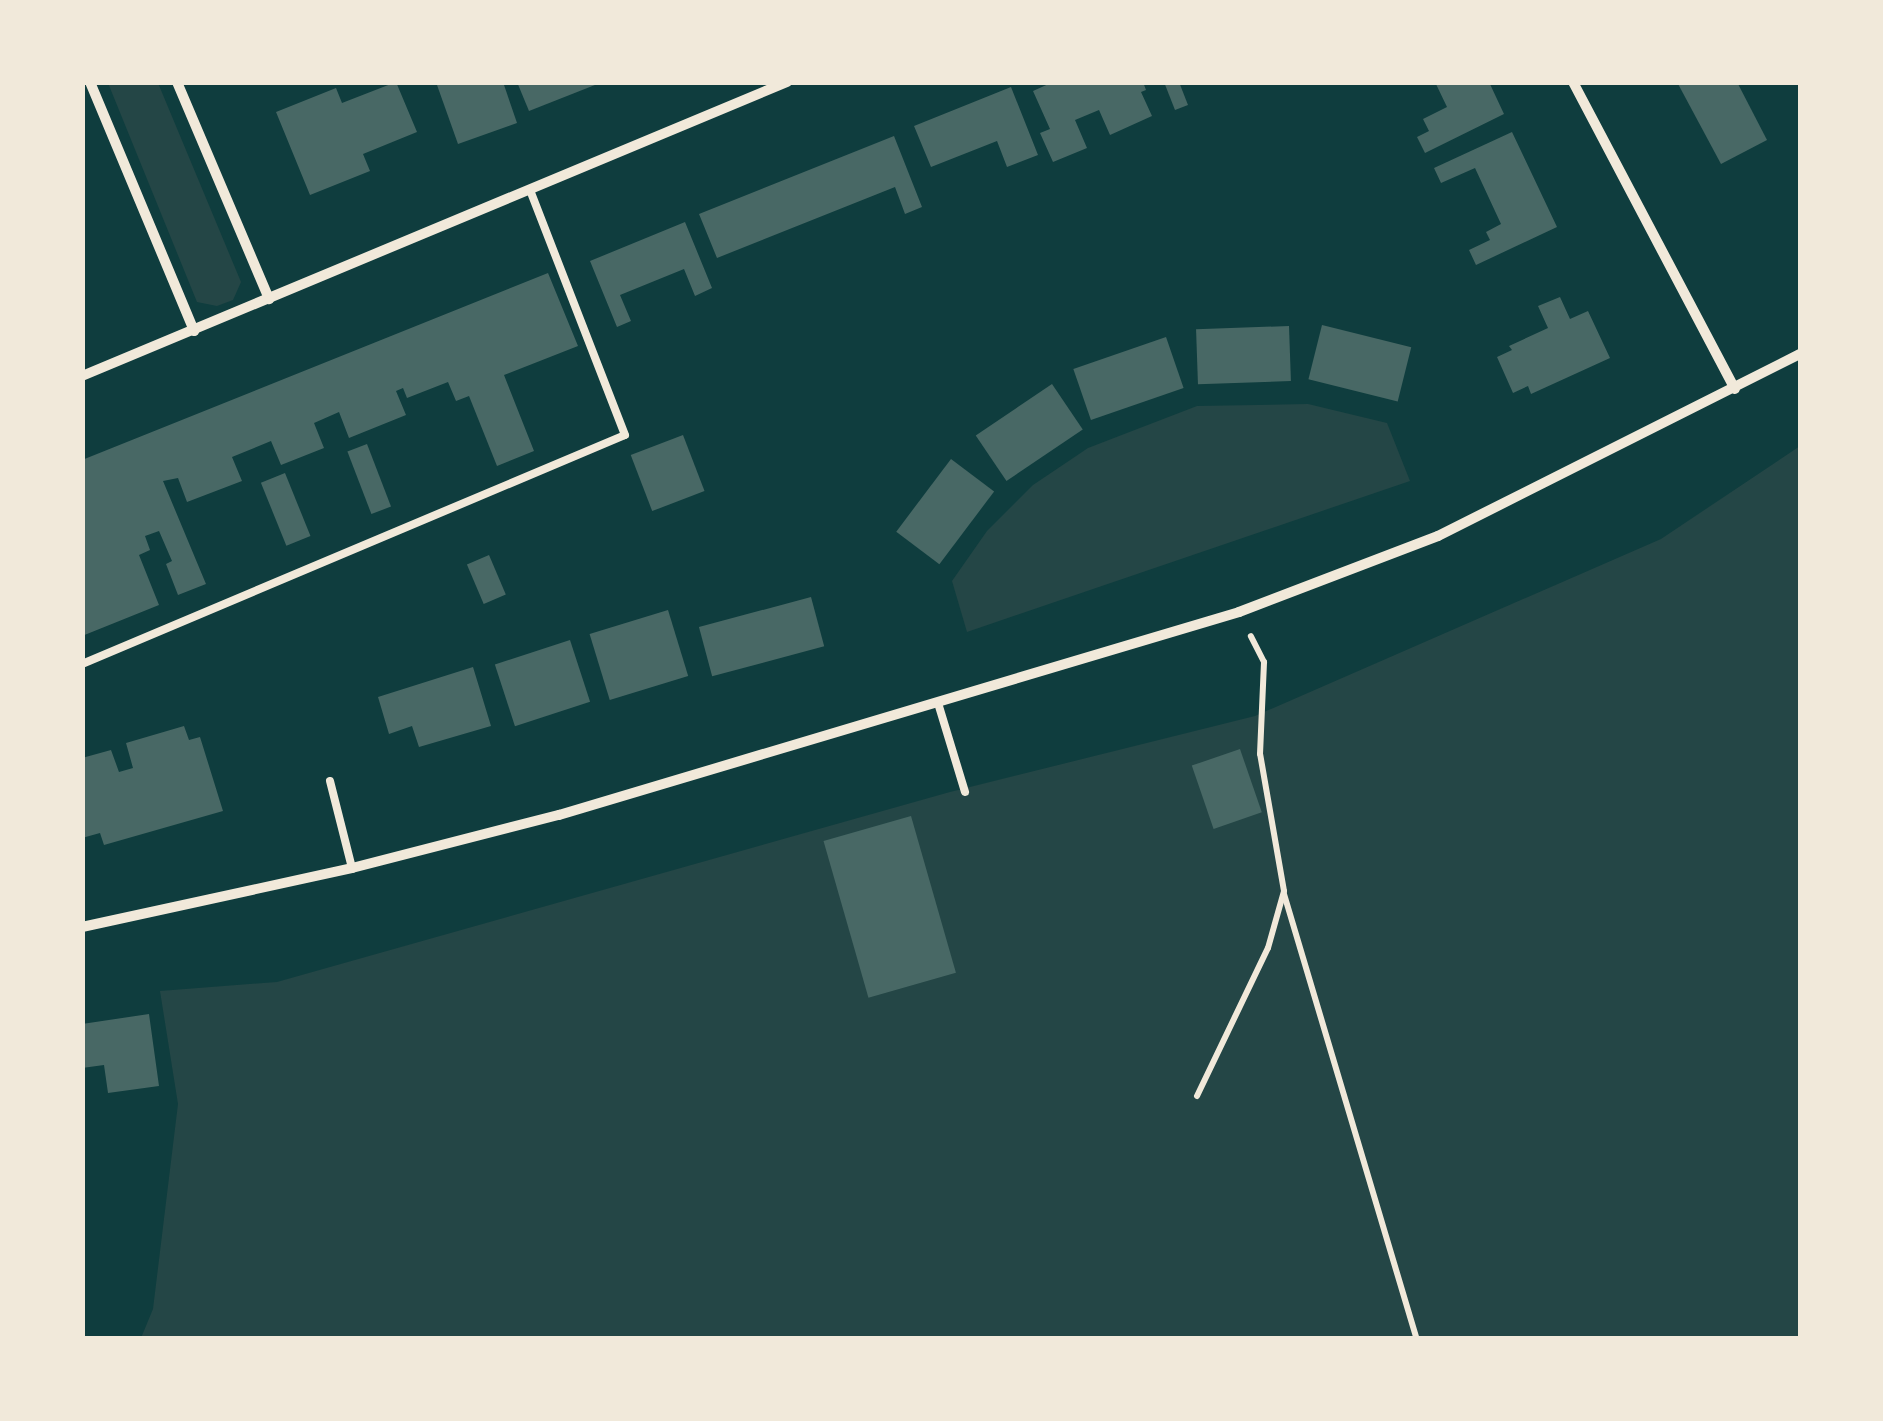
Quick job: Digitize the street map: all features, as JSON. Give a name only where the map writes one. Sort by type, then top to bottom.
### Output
[{"type":"street","points":[[90,82],[194,331]]},
{"type":"street","points":[[177,82],[269,299]]},
{"type":"street","points":[[82,376],[530,190],[763,87],[787,82]]},
{"type":"street","points":[[1573,82],[1735,389]]},
{"type":"street","points":[[82,927],[352,868],[560,815],[1238,612],[1438,536],[1800,354]]},
{"type":"lane","points":[[82,664],[625,435],[530,190]]},
{"type":"lane","points":[[938,702],[965,792]]},
{"type":"lane","points":[[330,781],[352,868]]},
{"type":"path","points":[[1238,612],[1264,662],[1260,754],[1284,891],[1416,1338]]},
{"type":"path","points":[[1197,1096],[1268,948],[1284,891]]},
{"type":"shaded area","points":[[108,83],[158,83],[241,282],[233,300],[217,306],[197,302]]},
{"type":"shaded area","points":[[1308,404],[1387,423],[1410,481],[967,632],[952,581],[987,531],[1033,485],[1088,448],[1197,406]]},
{"type":"shaded area","points":[[1800,446],[1800,1338],[141,1338],[153,1309],[178,1104],[160,991],[277,982],[950,792],[1255,716],[1661,539]]},
{"type":"building","points":[[396,82],[417,132],[363,154],[370,171],[310,195],[276,112],[336,88],[342,103]]},
{"type":"building","points":[[503,82],[517,123],[458,144],[437,85]]},
{"type":"building","points":[[517,82],[600,82],[600,83],[529,111]]},
{"type":"building","points":[[1053,82],[1143,82],[1146,90],[1141,92],[1152,116],[1110,135],[1099,110],[1075,120],[1087,148],[1053,162],[1040,133],[1050,129],[1033,91]]},
{"type":"building","points":[[1164,82],[1179,82],[1188,105],[1175,110]]},
{"type":"building","points":[[1435,82],[1489,82],[1504,114],[1425,153],[1417,137],[1429,131],[1423,119],[1447,107]]},
{"type":"building","points":[[1677,82],[1737,82],[1767,140],[1721,164]]},
{"type":"building","points":[[1011,87],[1038,155],[1007,167],[997,141],[931,167],[914,126]]},
{"type":"building","points":[[1512,132],[1557,227],[1476,265],[1469,250],[1490,240],[1486,232],[1501,224],[1475,168],[1441,183],[1434,168]]},
{"type":"building","points":[[894,136],[922,207],[905,214],[895,187],[717,258],[699,214]]},
{"type":"building","points":[[685,222],[712,288],[695,296],[684,269],[620,295],[631,321],[617,327],[590,261]]},
{"type":"building","points":[[548,273],[578,346],[504,375],[534,451],[497,466],[469,396],[456,401],[448,382],[407,398],[403,388],[396,391],[406,415],[349,438],[339,412],[314,423],[324,448],[281,465],[271,441],[232,457],[242,481],[187,502],[178,478],[163,481],[206,584],[178,595],[166,564],[172,561],[159,531],[145,536],[150,550],[139,555],[159,605],[82,636],[82,460]]},
{"type":"building","points":[[1560,297],[1570,319],[1588,311],[1610,358],[1531,394],[1528,386],[1513,393],[1497,357],[1512,350],[1509,346],[1548,328],[1538,306]]},
{"type":"building","points":[[1322,325],[1411,347],[1398,402],[1308,379]]},
{"type":"building","points":[[1289,326],[1291,381],[1198,384],[1196,329]]},
{"type":"building","points":[[1166,337],[1184,388],[1091,420],[1073,369]]},
{"type":"building","points":[[1052,384],[1083,430],[1006,481],[976,435]]},
{"type":"building","points":[[683,435],[705,491],[652,511],[631,455]]},
{"type":"building","points":[[367,444],[391,507],[371,514],[347,452]]},
{"type":"building","points":[[951,459],[994,491],[939,564],[896,532]]},
{"type":"building","points":[[285,473],[310,536],[286,546],[261,483]]},
{"type":"building","points":[[489,555],[506,595],[484,604],[467,564]]},
{"type":"building","points":[[811,597],[824,646],[712,676],[699,627]]},
{"type":"building","points":[[668,610],[688,676],[610,700],[590,634]]},
{"type":"building","points":[[570,640],[590,702],[515,726],[495,664]]},
{"type":"building","points":[[473,667],[491,726],[419,747],[412,726],[389,734],[378,697]]},
{"type":"building","points":[[184,726],[189,740],[200,737],[223,811],[104,845],[100,833],[82,838],[82,758],[111,750],[119,772],[133,768],[126,743]]},
{"type":"building","points":[[1240,749],[1262,812],[1214,829],[1192,766]]},
{"type":"building","points":[[911,816],[956,973],[868,998],[824,841]]},
{"type":"building","points":[[149,1014],[159,1086],[108,1093],[104,1065],[82,1068],[82,1024]]}]
